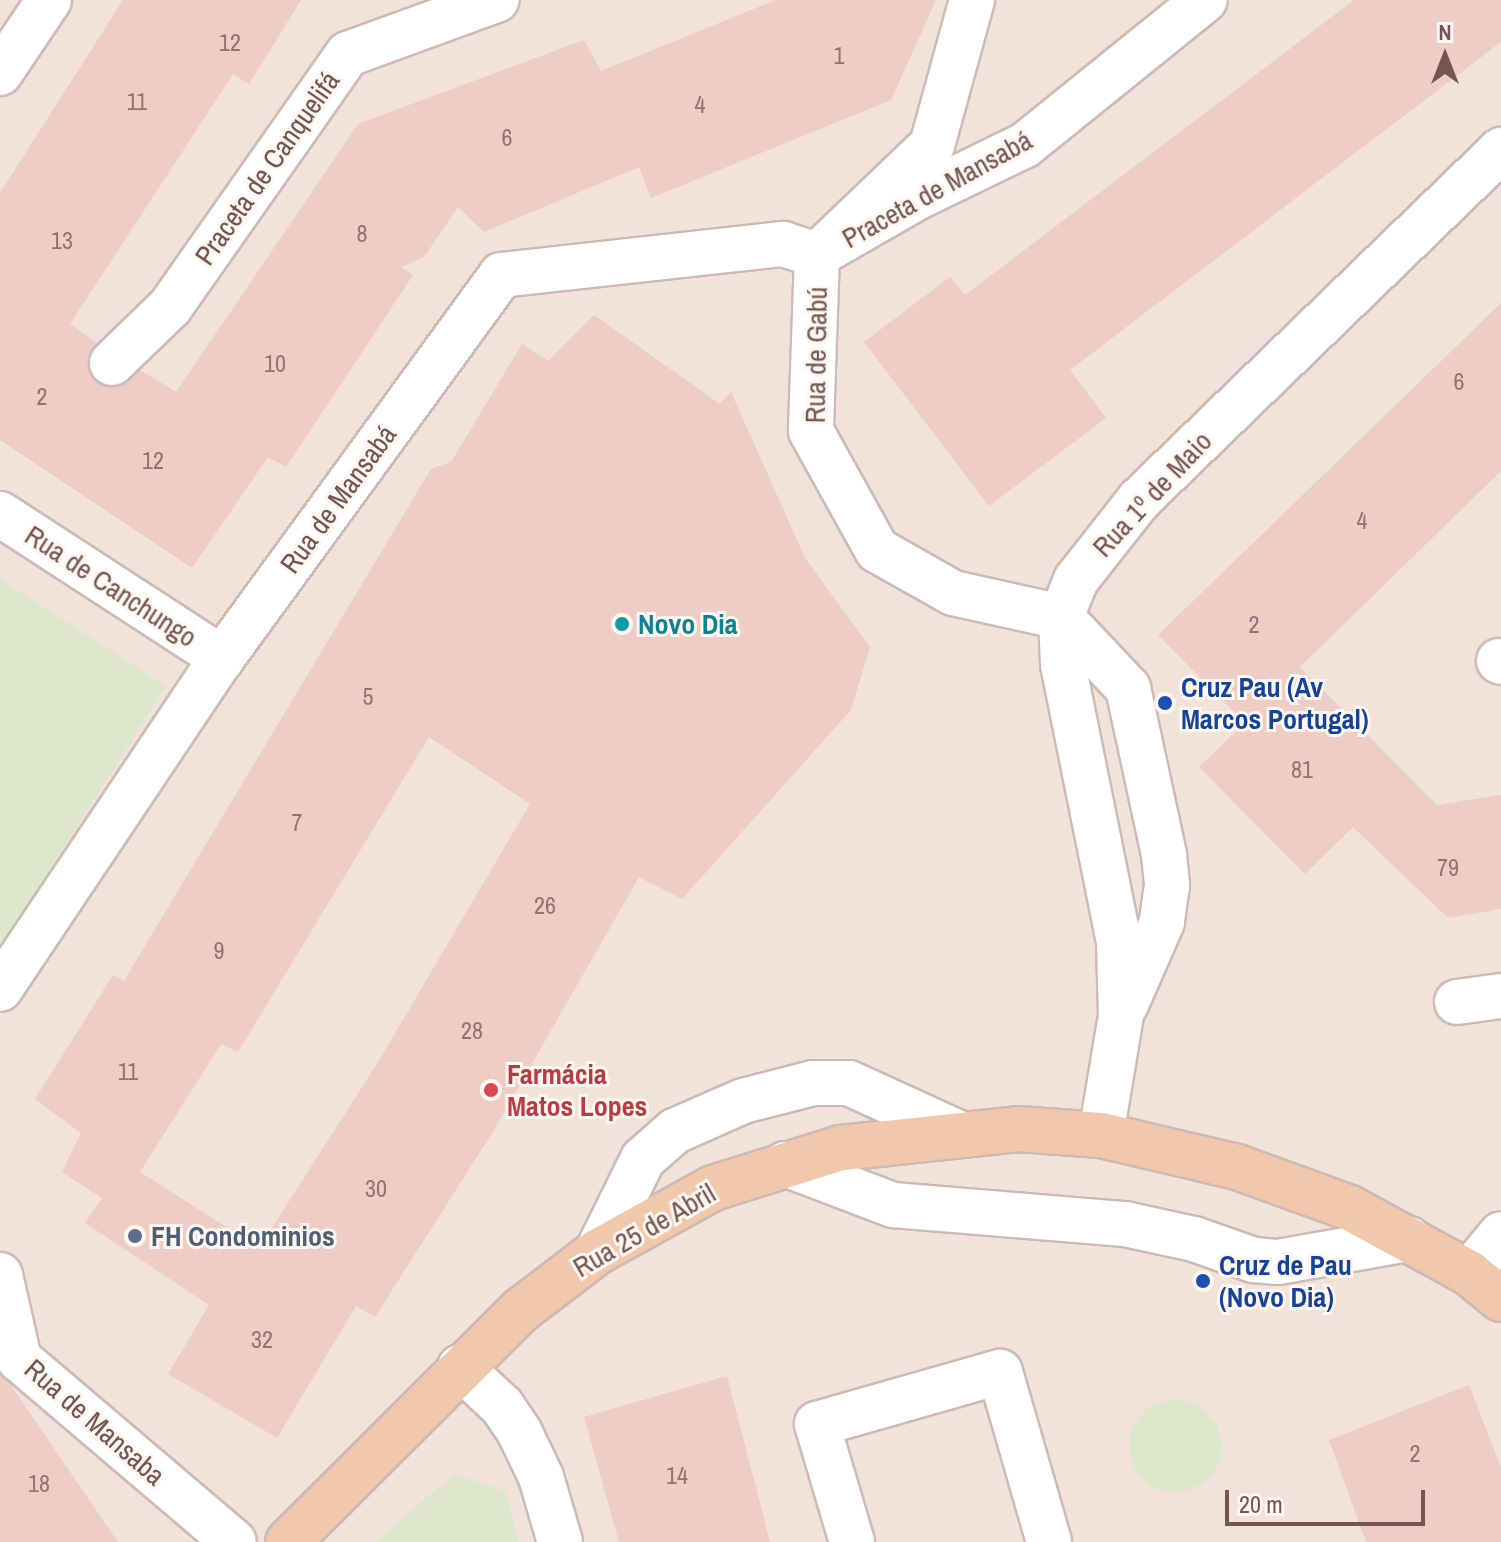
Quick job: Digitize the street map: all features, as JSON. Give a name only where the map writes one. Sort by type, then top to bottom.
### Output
[{"type":"main road","name":"Rua 25 de Abril","points":[[288,1542],[460,1367],[521,1310],[597,1252],[713,1188],[841,1148],[956,1132],[1018,1129],[1101,1135],[1237,1167],[1350,1208],[1409,1239],[1485,1286]]},
{"type":"street","points":[[4,59],[49,0]]},
{"type":"street","name":"Praceta de Canquelifá","points":[[112,363],[170,307],[348,54],[496,0]]},
{"type":"street","name":"Rua de Gabú","points":[[972,0],[932,145],[817,255],[811,431],[877,550],[953,593],[1061,617]]},
{"type":"street","name":"Praceta de Mansabá","points":[[817,255],[916,198],[1025,145],[1205,0]]},
{"type":"street","name":"Rua 1º de Maio","points":[[1101,1135],[1121,1015],[1117,929],[1072,723],[1061,617],[1076,580],[1139,500],[1501,150]]},
{"type":"street","name":"Rua de Mansabá","points":[[0,989],[222,658],[501,275],[783,244],[817,255]]},
{"type":"street","name":"Rua de Canchungo","points":[[0,514],[222,658]]},
{"type":"street","points":[[1061,617],[1128,688],[1164,855],[1167,885],[1162,922],[1121,1015]]},
{"type":"street","points":[[1457,1002],[1501,996]]},
{"type":"street","points":[[597,1252],[643,1159],[675,1131],[743,1101],[813,1083],[849,1083],[956,1132]]},
{"type":"street","points":[[785,1164],[893,1205],[1125,1224],[1194,1239],[1254,1260],[1278,1262],[1409,1239]]},
{"type":"street","points":[[1485,1286],[1501,1234]]},
{"type":"street","name":"Rua de Mansaba","points":[[0,1275],[10,1362],[234,1542]]},
{"type":"street","points":[[460,1367],[502,1406],[520,1433],[541,1477],[560,1542]]},
{"type":"street","points":[[852,1542],[817,1424],[1000,1372],[1049,1542]]},
{"type":"shaded area","points":[[0,0],[1501,0],[1501,1542],[0,1542]]},
{"type":"green space","points":[[0,579],[166,686],[0,947]]},
{"type":"green space","points":[[1175,1400],[1201,1408],[1213,1420],[1221,1446],[1213,1472],[1201,1484],[1175,1492],[1149,1484],[1137,1472],[1129,1446],[1137,1420],[1149,1408]]},
{"type":"green space","points":[[454,1474],[505,1491],[518,1542],[376,1542]]},
{"type":"building","points":[[123,0],[301,0],[249,84],[233,74],[70,324],[97,343],[88,357],[95,381],[117,387],[140,370],[176,392],[358,124],[584,40],[601,71],[776,0],[936,0],[891,100],[651,198],[639,167],[484,232],[458,207],[424,257],[401,267],[413,275],[286,467],[268,457],[192,568],[0,440],[0,193]]},
{"type":"building","points":[[1354,0],[1501,0],[1501,42],[1070,370],[1106,418],[989,506],[864,342],[950,277],[965,295]]},
{"type":"building","points":[[1501,303],[1501,471],[1300,667],[1437,805],[1501,795],[1501,909],[1448,918],[1353,827],[1305,874],[1199,767],[1245,723],[1158,635]]},
{"type":"building","points":[[594,315],[720,404],[731,392],[805,558],[870,647],[851,710],[682,899],[639,877],[494,1130],[375,1317],[356,1306],[277,1438],[168,1374],[209,1305],[85,1223],[102,1198],[62,1172],[81,1133],[35,1099],[113,975],[124,981],[431,469],[451,462],[522,344],[548,361]],"holes":[[[429,737],[530,804],[380,1059],[259,1248],[140,1172],[221,1044],[238,1052]]]},
{"type":"building","points":[[0,1374],[10,1384],[118,1542],[0,1542]]},
{"type":"building","points":[[727,1376],[770,1542],[619,1542],[584,1417]]},
{"type":"building","points":[[1469,1385],[1501,1468],[1501,1542],[1366,1542],[1329,1440]]},
{"type":"place","name":"Novo Dia","points":[[622,624]]},
{"type":"place","name":"Cruz Pau (Av Marcos Portugal)","points":[[1165,703]]},
{"type":"place","name":"Farmácia Matos Lopes","points":[[491,1090]]},
{"type":"place","name":"FH Condominios","points":[[135,1236]]},
{"type":"place","name":"Cruz de Pau (Novo Dia)","points":[[1203,1281]]}]
